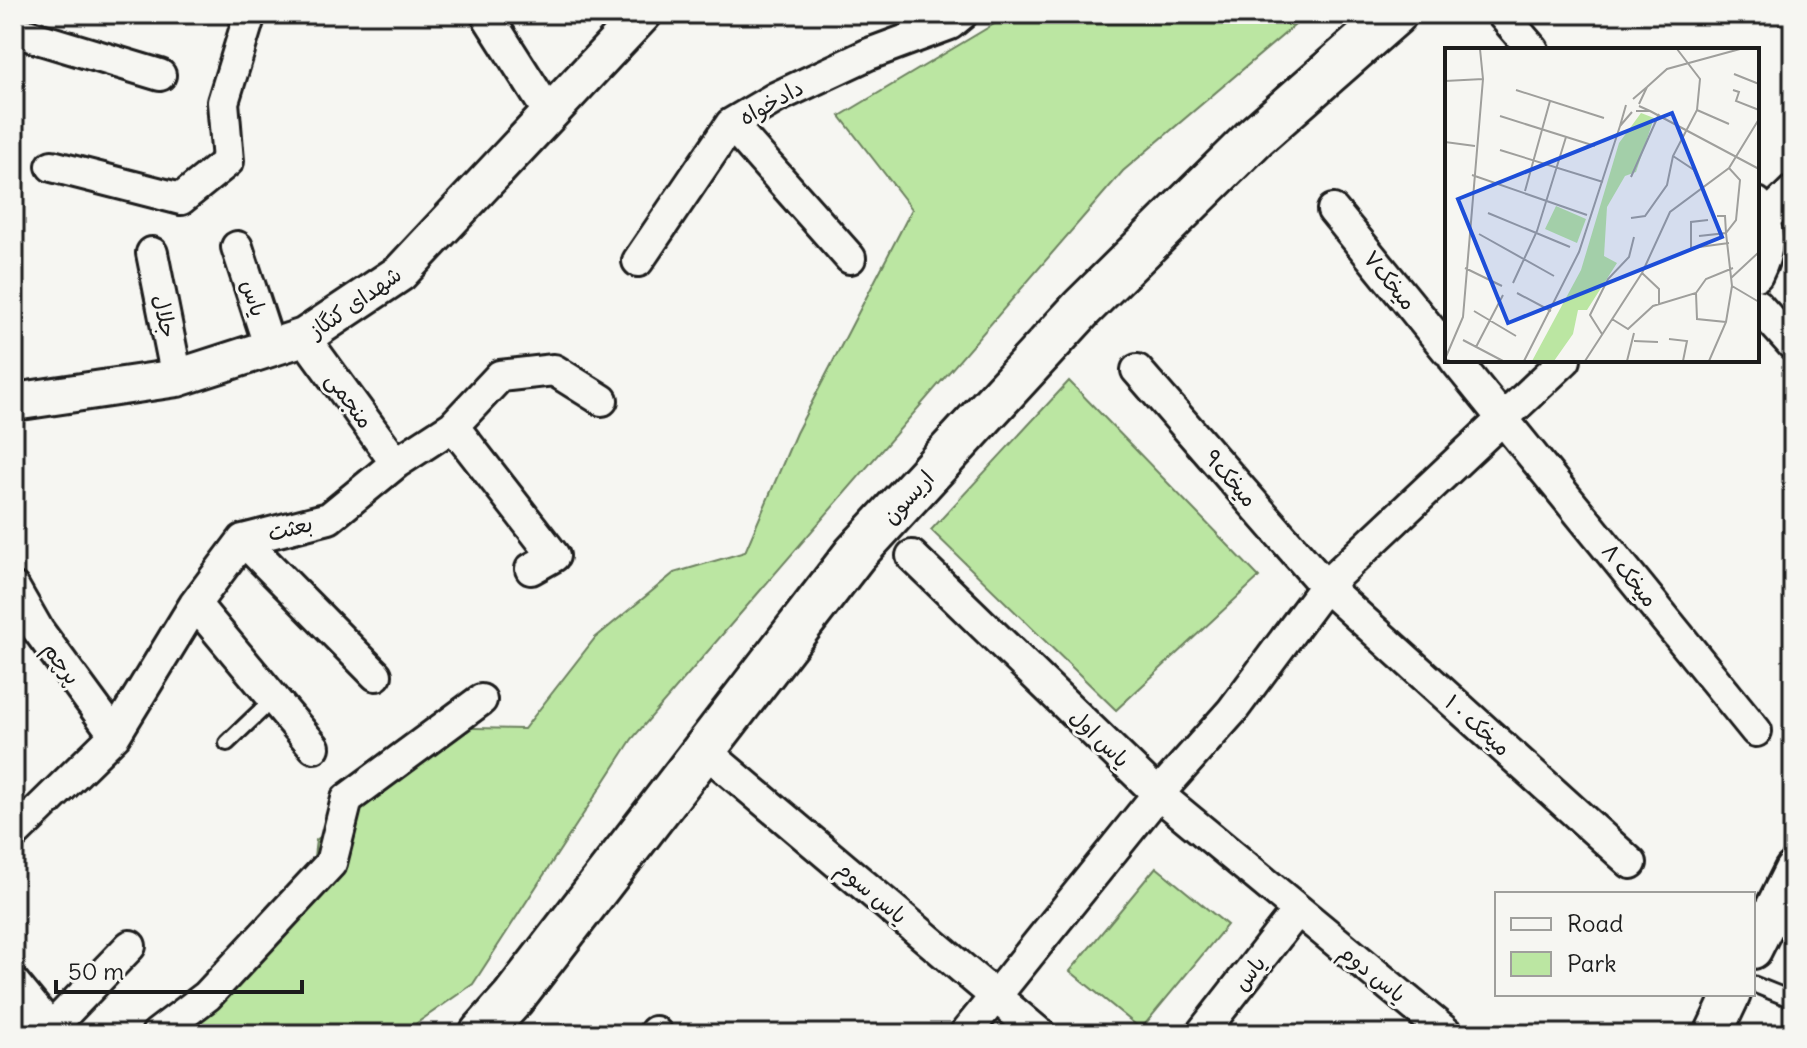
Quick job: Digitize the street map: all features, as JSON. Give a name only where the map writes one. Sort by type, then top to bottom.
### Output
[{"type":"main road","name":"اریسون","points":[[481,1034],[513,998],[855,554],[1082,308],[1255,137],[1395,14]]},
{"type":"street","points":[[52,166],[181,199],[228,161],[223,102],[250,14]]},
{"type":"street","points":[[486,14],[549,113]]},
{"type":"street","name":"شهدای کنگاز","points":[[14,402],[177,378],[304,337],[400,273],[643,14]]},
{"type":"street","name":"دادخواه","points":[[638,261],[731,124],[777,97],[869,54],[950,24],[962,14]]},
{"type":"street","points":[[1502,14],[1531,48]]},
{"type":"street","points":[[14,31],[160,75]]},
{"type":"street","points":[[731,124],[850,258]]},
{"type":"street","points":[[1759,271],[1766,258],[1769,238],[1761,211],[1793,191]]},
{"type":"street","name":"میخک۷","points":[[1333,210],[1445,348]]},
{"type":"street","name":"یاس","points":[[237,247],[270,348]]},
{"type":"street","name":"جلال","points":[[152,253],[177,378]]},
{"type":"street","points":[[1759,307],[1793,345]]},
{"type":"street","name":"منجمی","points":[[304,337],[396,463]]},
{"type":"street","points":[[1457,362],[1503,418]]},
{"type":"street","points":[[965,1034],[1158,794],[1232,711],[1325,586],[1563,362]]},
{"type":"street","name":"بعثت","points":[[14,834],[115,735],[195,604],[243,540],[329,518],[396,463],[453,426],[500,376],[554,370],[602,400]]},
{"type":"street","name":"میخک۹","points":[[1137,370],[1325,586]]},
{"type":"street","name":"میخک ۸","points":[[1503,418],[1756,731]]},
{"type":"street","points":[[453,426],[554,556],[531,569]]},
{"type":"street","points":[[243,540],[376,675]]},
{"type":"street","name":"یاس اول","points":[[912,556],[1158,794],[1297,911]]},
{"type":"street","name":"میخک ۰ ۱","points":[[1325,586],[1631,863]]},
{"type":"street","name":"پرچم","points":[[14,588],[38,630],[115,735]]},
{"type":"street","points":[[195,604],[314,747]]},
{"type":"street","points":[[157,1034],[207,996],[331,863],[347,799],[481,700]]},
{"type":"street","name":"یاس سوم","points":[[704,750],[1040,1034]]},
{"type":"street","points":[[1755,946],[1793,870]]},
{"type":"street","name":"یاس","points":[[1201,1034],[1297,911]]},
{"type":"street","name":"یاس دوم","points":[[1297,911],[1448,1034]]},
{"type":"street","points":[[14,983],[39,1025],[130,946]]},
{"type":"street","points":[[1713,1034],[1731,996]]},
{"type":"lane","points":[[227,743],[273,699]]},
{"type":"lane","points":[[1755,985],[1793,1000]]},
{"type":"green space","points":[[1011,14],[1308,14],[1123,171],[632,739],[473,984],[401,1034],[168,1034],[309,898],[316,840],[370,799],[433,727],[524,729],[595,638],[674,573],[745,552],[796,433],[912,209],[840,116]]},
{"type":"green space","points":[[1069,381],[1259,577],[1116,710],[931,530]]},
{"type":"green space","points":[[1156,867],[1227,925],[1141,1029],[1070,971]]}]
